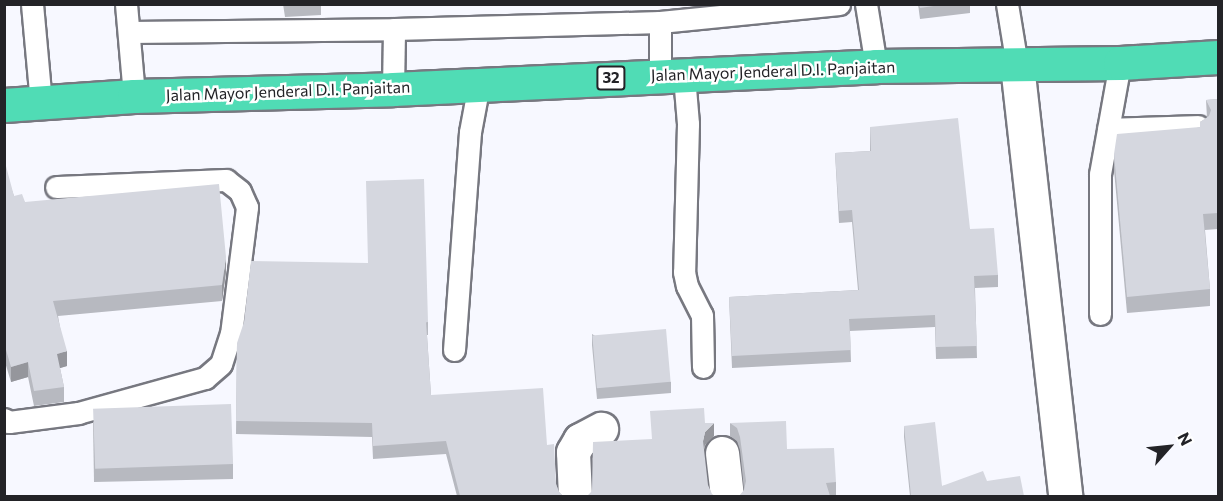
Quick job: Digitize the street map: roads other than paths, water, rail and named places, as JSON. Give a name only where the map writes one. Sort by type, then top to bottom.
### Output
[{"type":"highway","name":"Jalan Mayor Jenderal D.I. Panjaitan","points":[[4,105],[134,96],[393,89],[876,66],[1120,63],[1218,57]]},
{"type":"street","points":[[1017,65],[1065,496]]},
{"type":"street","points":[[575,496],[573,452],[580,440],[601,429]]},
{"type":"street","points":[[722,453],[727,496]]},
{"type":"lane","points":[[32,4],[41,102]]},
{"type":"lane","points":[[126,4],[134,96]]},
{"type":"lane","points":[[129,32],[394,29],[660,22],[839,4]]},
{"type":"lane","points":[[866,4],[876,66]]},
{"type":"lane","points":[[1007,4],[1017,65]]},
{"type":"lane","points":[[660,22],[672,76],[688,124],[684,272],[687,286],[702,315],[703,367]]},
{"type":"lane","points":[[393,89],[394,29]]},
{"type":"lane","points":[[1100,314],[1100,174],[1120,63]]},
{"type":"lane","points":[[454,350],[470,132],[479,84]]},
{"type":"lane","points":[[1108,129],[1198,126]]},
{"type":"lane","points":[[4,419],[9,422],[78,413],[205,378],[221,364],[231,334],[247,207],[240,191],[226,180],[56,187]]}]
